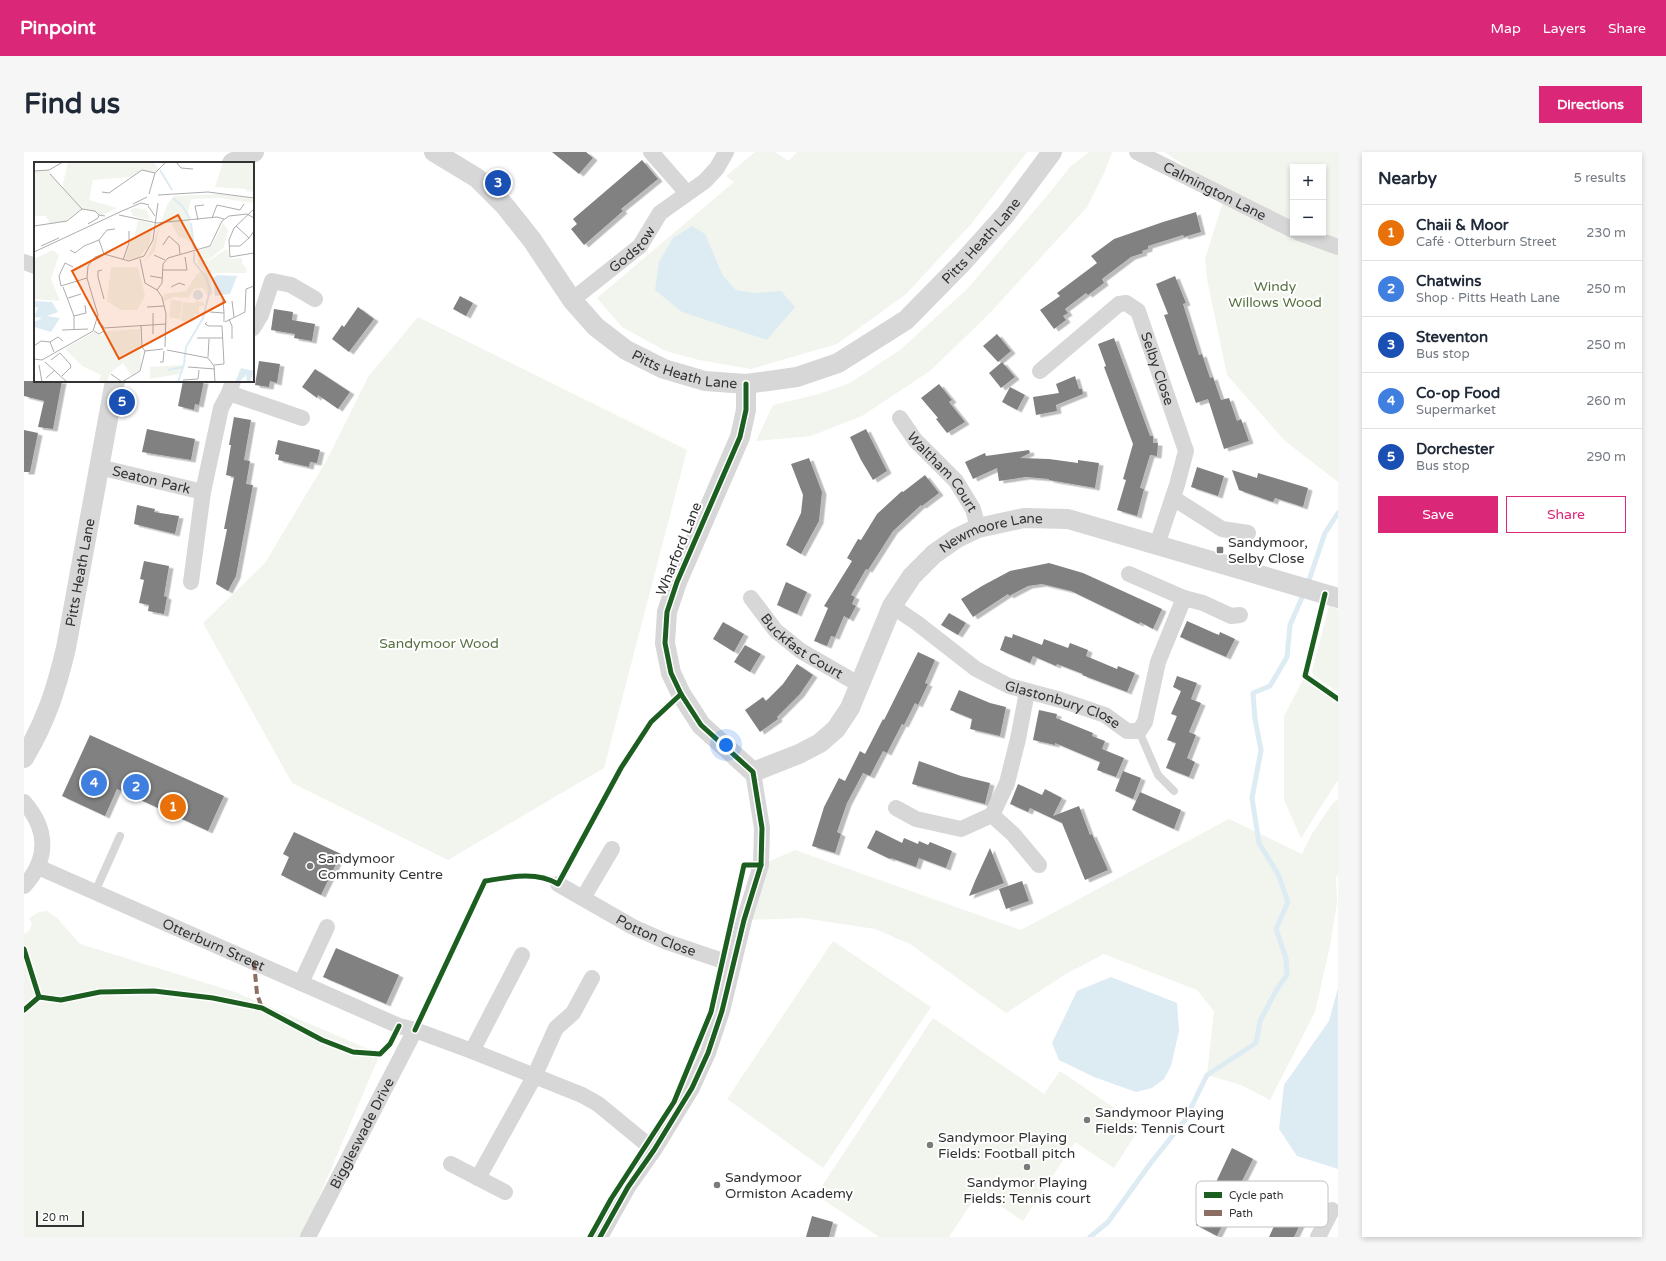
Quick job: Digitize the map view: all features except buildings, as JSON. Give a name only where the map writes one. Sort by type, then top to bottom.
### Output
[{"type":"street","points":[[234,162],[254,152]]},
{"type":"street","name":"Pitts Heath Lane","points":[[434,152],[477,178],[505,206],[532,240],[572,300],[596,327],[626,350],[664,369],[705,381],[746,384],[797,377],[838,363],[906,320],[962,263],[1006,214],[1052,152]]},
{"type":"street","points":[[651,152],[687,194]]},
{"type":"street","name":"Godstow","points":[[572,300],[640,246],[660,213],[705,181],[717,168],[726,152]]},
{"type":"street","name":"Calmington Lane","points":[[1137,152],[1290,228]]},
{"type":"street","points":[[1307,236],[1338,247]]},
{"type":"street","points":[[24,262],[34,266]]},
{"type":"street","points":[[254,326],[261,315],[272,281],[291,285],[315,299]]},
{"type":"street","name":"Selby Close","points":[[1040,371],[1119,304],[1126,303],[1138,311],[1186,451],[1173,498],[1157,545]]},
{"type":"street","name":"Pitts Heath Lane","points":[[24,758],[37,736],[55,692],[66,648],[115,382]]},
{"type":"street","name":"Wharford Lane","points":[[746,384],[746,410],[740,437],[676,582],[667,612],[665,643],[671,674],[681,694],[701,725],[752,772]]},
{"type":"street","name":"Seaton Park","points":[[191,582],[203,492],[221,408],[231,387],[302,418]]},
{"type":"street","name":"Waltham Court","points":[[900,418],[915,440],[956,481],[973,509],[978,528]]},
{"type":"street","name":"Seaton Park","points":[[99,467],[203,492]]},
{"type":"street","points":[[1173,498],[1222,529],[1248,533]]},
{"type":"street","name":"Newmoore Lane","points":[[752,772],[799,754],[820,743],[836,729],[850,708],[892,606],[912,576],[934,554],[956,538],[978,528],[1024,518],[1068,519],[1338,598]]},
{"type":"street","points":[[1129,574],[1184,598],[1203,603],[1231,616],[1240,615]]},
{"type":"street","name":"Buckfast Court","points":[[751,598],[776,631],[796,647],[833,671],[860,685]]},
{"type":"street","name":"Glastonbury Close","points":[[892,606],[917,623],[976,669],[1009,686],[1061,700],[1105,715],[1127,731],[1139,731],[1145,722],[1158,662],[1184,598]]},
{"type":"street","points":[[896,808],[916,819],[961,829],[992,815],[1007,783],[1018,739],[1027,692]]},
{"type":"street","points":[[600,1237],[628,1187],[654,1150],[692,1088],[708,1053],[722,1011],[732,964],[761,865],[762,828],[752,772]]},
{"type":"street","points":[[24,802],[39,824],[43,850],[38,867],[24,886]]},
{"type":"street","points":[[992,815],[1013,834],[1039,865]]},
{"type":"street","points":[[583,898],[612,849]]},
{"type":"street","name":"Otterburn Street","points":[[38,867],[390,1022],[415,1030]]},
{"type":"street","name":"Potton Close","points":[[558,884],[633,927],[660,939],[732,964]]},
{"type":"street","points":[[301,983],[327,927]]},
{"type":"street","points":[[472,1051],[522,955]]},
{"type":"street","points":[[478,1178],[534,1077],[556,1028],[573,1013],[592,978]]},
{"type":"street","points":[[415,1030],[582,1095],[598,1104],[654,1150]]},
{"type":"street","name":"Biggleswade Drive","points":[[308,1237],[415,1030]]},
{"type":"street","points":[[451,1164],[505,1192]]},
{"type":"street","points":[[1328,1218],[1332,1210]]},
{"type":"street","points":[[1318,1237],[1323,1227]]},
{"type":"lane","points":[[1139,731],[1158,774],[1174,791]]},
{"type":"lane","points":[[95,892],[120,836]]},
{"type":"green space","points":[[755,152],[775,152],[789,161],[797,152],[1027,152],[972,223],[906,294],[837,344],[751,369],[699,360],[666,351],[622,327],[597,298],[734,182],[726,176]]},
{"type":"green space","points":[[1089,152],[1112,152],[1105,171],[1087,207],[989,314],[930,371],[862,416],[811,436],[756,441],[773,405],[819,394],[850,383],[900,350],[967,289],[1070,167]]},
{"type":"green space","name":"Windy Willows Wood","points":[[1165,152],[1338,152],[1338,482],[1285,441],[1227,375],[1207,279],[1205,259],[1225,195]]},
{"type":"green space","name":"Sandymoor Wood","points":[[418,317],[687,450],[604,768],[448,860],[292,783],[203,623],[265,563],[328,458],[368,377]]},
{"type":"green space","points":[[1329,606],[1338,609],[1338,692],[1314,676],[1312,671]]},
{"type":"green space","points":[[1305,676],[1338,699],[1338,780],[1301,838],[1284,800],[1284,716]]},
{"type":"green space","points":[[1338,799],[1338,877],[1336,876],[1337,903],[1330,946],[1315,1012],[1270,1100],[1241,1085],[1207,1075],[1214,1011],[1197,990],[1104,954],[1066,974],[1006,1013],[910,944],[875,929],[803,918],[744,920],[761,865],[795,850],[1021,930],[1229,819],[1302,854],[1313,832],[1333,803]]},
{"type":"green space","points":[[47,911],[56,917],[80,944],[235,992],[380,1054],[302,1237],[24,1237],[24,934],[29,931],[32,923],[29,918],[39,912]]},
{"type":"green space","points":[[833,941],[931,1007],[823,1168],[727,1099]]},
{"type":"green space","name":"Sandymoor Playing Fields: Football pitch","points":[[933,1018],[1044,1094],[1060,1071],[1141,1126],[1114,1168],[1075,1142],[1023,1221],[979,1192],[949,1237],[879,1237],[816,1195]]},
{"type":"shaded area","points":[[692,226],[705,234],[723,276],[736,290],[756,293],[781,291],[795,307],[767,340],[682,312],[655,290],[659,262],[673,238]]},
{"type":"shaded area","points":[[1111,977],[1177,1003],[1179,1031],[1171,1066],[1164,1079],[1152,1088],[1136,1092],[1094,1077],[1059,1060],[1052,1043],[1077,991]]},
{"type":"shaded area","points":[[1338,988],[1338,1169],[1297,1156],[1279,1129],[1284,1085],[1329,1021]]},
{"type":"waterway","points":[[1307,586],[1325,533],[1338,513]]},
{"type":"waterway","points":[[1090,1237],[1108,1222],[1150,1164],[1185,1120],[1207,1075],[1256,1043],[1260,1021],[1277,989],[1287,975],[1286,958],[1276,929],[1288,902],[1278,874],[1259,843],[1252,798],[1261,750],[1255,719],[1253,693],[1270,686],[1287,657],[1290,625],[1304,593]]},
{"type":"marked path","points":[[254,962],[257,994],[262,1008]]},
{"type":"cycle path","points":[[600,1237],[628,1187],[654,1150],[692,1088],[708,1053],[722,1011],[744,920],[761,865],[762,828],[753,772],[701,725],[681,694],[671,673],[665,643],[667,612],[677,582],[740,437],[746,410],[746,384]]},
{"type":"cycle path","points":[[1325,594],[1305,676],[1338,699]]},
{"type":"cycle path","points":[[415,1030],[485,881],[532,876],[541,877],[558,884],[621,768],[651,722],[681,694]]},
{"type":"cycle path","points":[[590,1237],[611,1199],[674,1102],[711,1012],[744,865],[761,865]]},
{"type":"cycle path","points":[[24,949],[39,997],[24,1010]]},
{"type":"cycle path","points":[[39,997],[61,1000],[100,992],[154,991],[213,998],[262,1008],[322,1040],[353,1052],[380,1054],[390,1044],[399,1026]]},
{"type":"place","name":"Steventon","points":[[498,183]]},
{"type":"place","name":"Dorchester","points":[[122,402]]},
{"type":"place","name":"Sandymoor, Selby Close","points":[[1220,550]]},
{"type":"place","name":"Co-op Food","points":[[94,783]]},
{"type":"place","name":"Chatwins","points":[[136,787]]},
{"type":"place","name":"Chaii & Moor","points":[[173,807]]},
{"type":"place","name":"Sandymoor Community Centre","points":[[310,866]]},
{"type":"place","name":"Sandymoor Playing Fields: Tennis Court","points":[[1087,1120]]},
{"type":"place","name":"Sandymoor Playing Fields: Football pitch","points":[[930,1145]]},
{"type":"place","name":"Sandymor Playing Fields: Tennis court","points":[[1027,1167]]},
{"type":"place","name":"Sandymoor Ormiston Academy","points":[[717,1185]]}]
